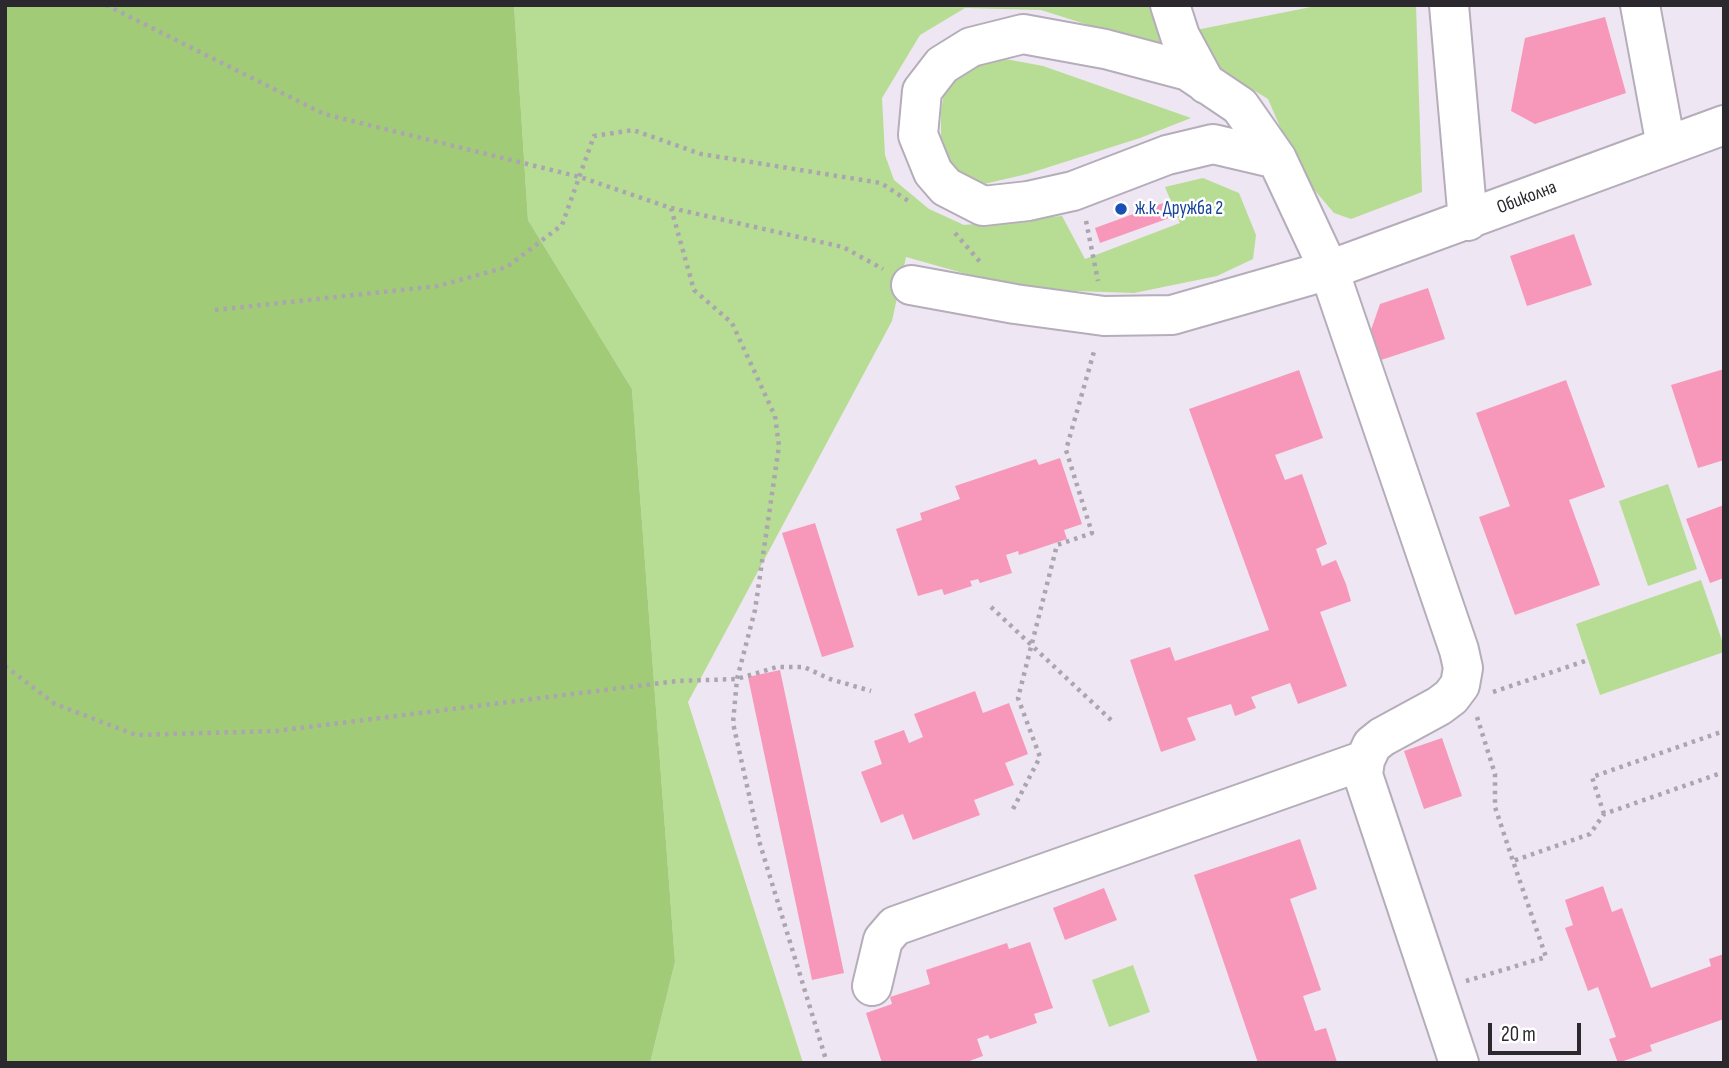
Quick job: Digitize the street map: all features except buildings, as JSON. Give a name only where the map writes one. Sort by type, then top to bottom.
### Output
[{"type":"street","points":[[1170,5],[1180,36],[1206,84]]},
{"type":"street","points":[[1449,5],[1468,220]]},
{"type":"street","points":[[1640,5],[1666,146]]},
{"type":"street","points":[[1277,159],[1213,144],[1167,155],[1073,191],[1028,201],[983,206],[946,187],[933,172],[918,135],[922,91],[942,65],[971,47],[1023,34],[1105,49],[1188,71],[1240,106],[1277,159],[1329,271],[1459,650],[1466,692],[1451,697],[1372,745],[1365,760],[1363,775],[1460,1063]]},
{"type":"street","name":"Обиколна","points":[[911,285],[1015,304],[1104,316],[1172,315],[1329,271],[1724,125]]},
{"type":"street","points":[[872,986],[883,940],[895,926],[1365,760]]},
{"type":"path","points":[[106,5],[324,114],[580,177],[671,208],[843,247],[911,285]]},
{"type":"path","points":[[215,310],[438,285],[507,267],[562,225],[594,136],[633,130],[701,154],[881,183],[915,205]]},
{"type":"path","points":[[1013,809],[1040,757],[1018,698],[1057,545],[1092,533],[1066,450],[1104,316],[1087,222],[1073,191]]},
{"type":"path","points":[[671,208],[694,290],[732,323],[775,415],[779,446],[755,610],[737,679],[733,723],[760,844],[827,1063]]},
{"type":"path","points":[[950,227],[1015,304]]},
{"type":"path","points":[[991,607],[1112,721]]},
{"type":"path","points":[[1435,991],[1546,957],[1495,807],[1495,774],[1466,692],[1588,660]]},
{"type":"path","points":[[5,666],[55,704],[136,734],[276,731],[677,681],[737,679],[777,667],[804,667],[830,679],[872,691]]},
{"type":"path","points":[[1604,814],[1592,776],[1724,731]]},
{"type":"path","points":[[1513,861],[1590,834],[1604,814],[1724,772]]},
{"type":"green space","points":[[5,5],[514,5],[528,220],[632,389],[675,962],[650,1063],[5,1063]]},
{"type":"green space","points":[[514,5],[1161,5],[1166,36],[1321,5],[1416,5],[1422,192],[1351,219],[1334,213],[1300,173],[1268,99],[1211,64],[1041,10],[965,8],[920,35],[882,98],[885,155],[894,180],[929,209],[964,225],[1062,216],[1085,259],[1180,223],[1165,187],[1203,178],[1239,193],[1256,235],[1253,259],[1217,276],[1134,293],[1020,289],[906,257],[892,321],[688,702],[803,1063],[650,1063],[675,962],[632,389],[528,220]]},
{"type":"green space","points":[[1000,58],[1043,66],[1191,118],[1140,138],[1027,174],[984,184],[953,168],[941,145],[941,111],[945,87],[973,65]]},
{"type":"green space","points":[[1668,484],[1697,569],[1648,586],[1619,501]]},
{"type":"green space","points":[[1701,580],[1724,652],[1600,695],[1576,624]]},
{"type":"green space","points":[[1133,965],[1150,1012],[1109,1027],[1092,980]]},
{"type":"place","name":"ж.к. Дружба 2","points":[[1121,209]]}]
